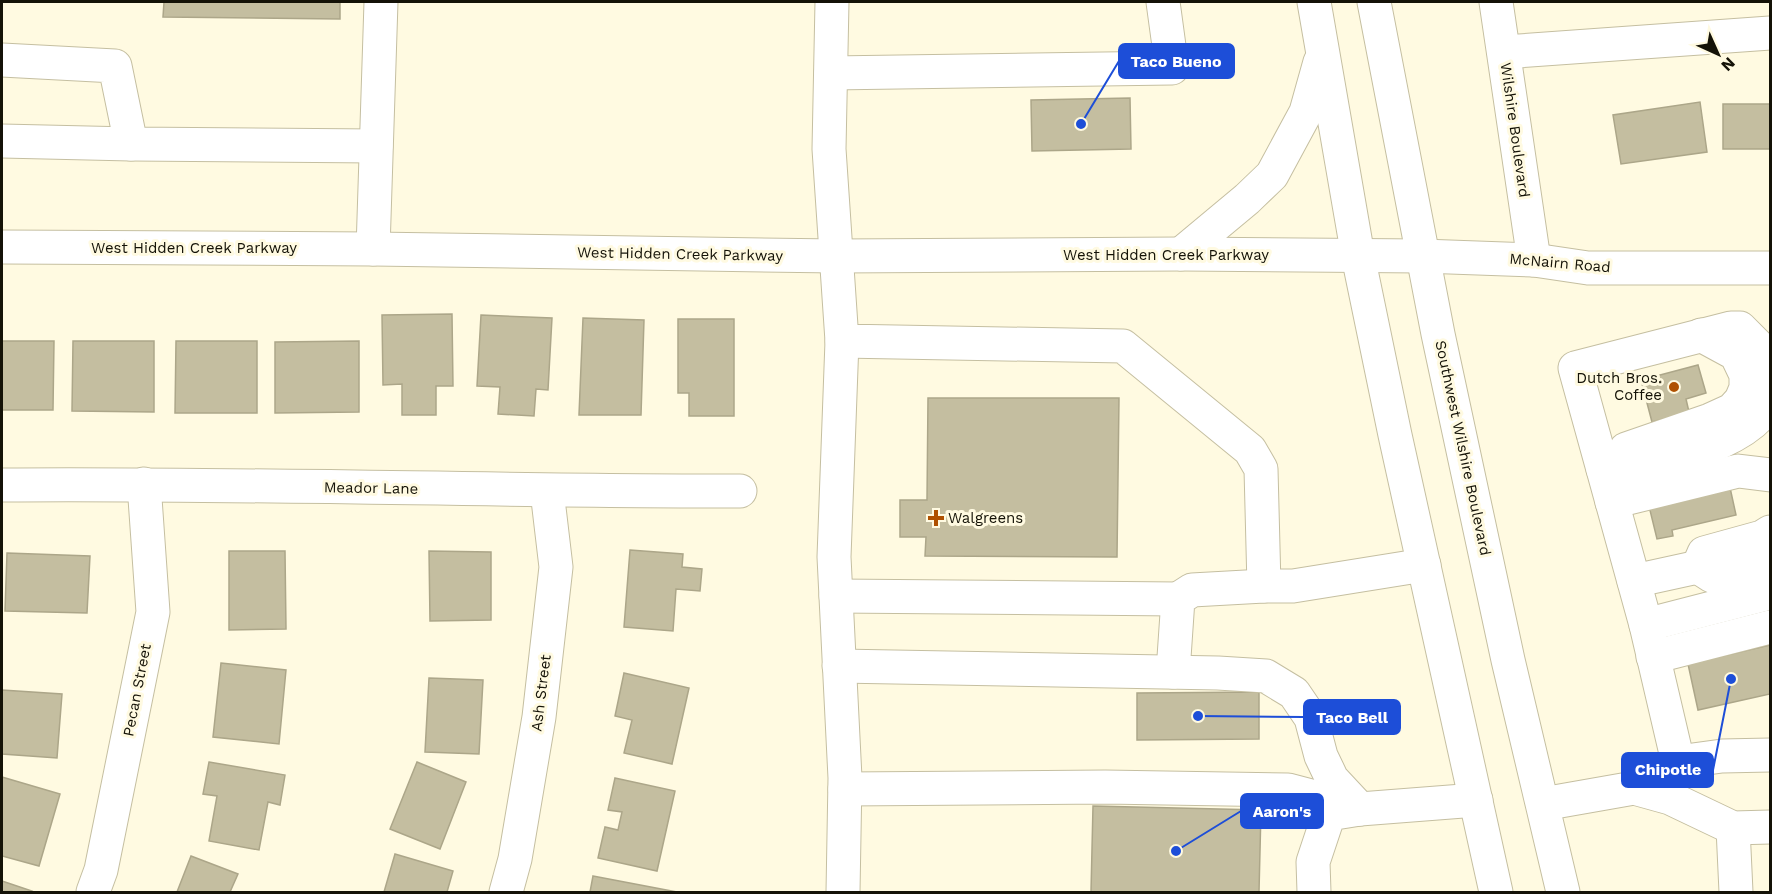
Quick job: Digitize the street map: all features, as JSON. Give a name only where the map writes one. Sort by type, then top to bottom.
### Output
[{"type":"main road","points":[[373,249],[381,2]]},
{"type":"main road","points":[[832,2],[829,150],[842,341],[834,557],[844,789],[843,892]]},
{"type":"main road","points":[[831,73],[1172,68],[1162,2]]},
{"type":"main road","points":[[1314,2],[1358,256],[1496,892]]},
{"type":"main road","name":"Southwest Wilshire Boulevard","points":[[1374,2],[1422,256],[1508,660],[1563,892]]},
{"type":"main road","name":"Wilshire Boulevard","points":[[1496,2],[1534,260]]},
{"type":"main road","points":[[1504,52],[1770,33]]},
{"type":"main road","points":[[1181,254],[1272,175],[1306,112],[1322,51]]},
{"type":"main road","points":[[2,60],[115,66],[131,144]]},
{"type":"main road","points":[[2,141],[376,146]]},
{"type":"main road","name":"West Hidden Creek Parkway","points":[[2,247],[373,249],[837,256],[1181,254],[1422,256]]},
{"type":"main road","name":"McNairn Road","points":[[1422,256],[1534,260],[1588,268],[1770,268]]},
{"type":"main road","points":[[1678,762],[1646,625],[1612,502],[1612,467],[1575,368],[1701,335],[1740,328],[1764,352],[1770,376]]},
{"type":"main road","points":[[1612,467],[1626,449],[1710,420],[1732,410],[1742,400],[1746,388],[1746,375],[1736,354],[1701,335]]},
{"type":"main road","points":[[842,341],[1123,346],[1250,450],[1256,459],[1261,469],[1264,586]]},
{"type":"main road","points":[[1612,467],[1635,471],[1733,437],[1752,423],[1767,406],[1770,388]]},
{"type":"main road","points":[[1612,502],[1738,471],[1770,475]]},
{"type":"main road","name":"Meador Lane","points":[[2,485],[144,484],[547,491],[740,491]]},
{"type":"main road","name":"Pecan Street","points":[[93,892],[101,870],[153,612],[144,484]]},
{"type":"main road","name":"Ash Street","points":[[507,892],[515,860],[539,717],[556,567],[547,491]]},
{"type":"main road","points":[[1698,567],[1704,553],[1762,537],[1770,532]]},
{"type":"main road","points":[[1634,581],[1698,567],[1712,576],[1770,561]]},
{"type":"main road","points":[[836,596],[1178,599],[1192,590],[1293,586],[1424,565]]},
{"type":"main road","points":[[1646,625],[1770,593]]},
{"type":"main road","points":[[1173,672],[1178,599]]},
{"type":"main road","points":[[1653,657],[1770,627]]},
{"type":"main road","points":[[839,666],[1173,672],[1266,676],[1294,693],[1311,718],[1321,756],[1332,779],[1360,809]]},
{"type":"main road","points":[[1543,804],[1634,788],[1678,762],[1722,756],[1770,755]]},
{"type":"main road","points":[[844,789],[1105,787],[1288,790],[1360,809]]},
{"type":"main road","points":[[1634,788],[1670,798],[1733,828],[1770,827]]},
{"type":"main road","points":[[1314,892],[1313,862],[1329,814],[1360,809],[1476,800]]},
{"type":"main road","points":[[1733,828],[1736,892]]},
{"type":"building","points":[[164,2],[340,2],[340,19],[163,17]]},
{"type":"building","points":[[1130,98],[1131,149],[1032,151],[1031,100]]},
{"type":"building","points":[[1700,102],[1707,152],[1621,164],[1613,115]]},
{"type":"building","points":[[1723,104],[1770,104],[1770,149],[1723,149]]},
{"type":"building","points":[[452,314],[453,386],[436,386],[436,415],[402,415],[402,384],[383,385],[382,315]]},
{"type":"building","points":[[481,315],[552,318],[548,390],[536,389],[534,416],[498,414],[500,387],[477,386]]},
{"type":"building","points":[[583,318],[644,320],[641,415],[579,415]]},
{"type":"building","points":[[678,319],[734,319],[734,416],[689,416],[689,393],[678,393]]},
{"type":"building","points":[[2,341],[54,341],[53,410],[2,410]]},
{"type":"building","points":[[73,341],[154,341],[154,412],[72,411]]},
{"type":"building","points":[[176,341],[257,341],[257,413],[175,413]]},
{"type":"building","points":[[359,341],[359,412],[275,413],[275,342]]},
{"type":"building","name":"Dutch Bros. Coffee","points":[[1698,365],[1706,393],[1686,399],[1689,412],[1652,422],[1641,380]]},
{"type":"building","name":"Walgreens","points":[[928,398],[1119,398],[1117,557],[925,556],[926,537],[900,537],[900,500],[927,500]]},
{"type":"building","points":[[1729,483],[1736,515],[1672,530],[1673,536],[1657,539],[1648,502]]},
{"type":"building","points":[[630,550],[683,554],[682,567],[702,569],[700,591],[676,589],[673,631],[624,627]]},
{"type":"building","points":[[229,551],[285,551],[286,629],[229,630]]},
{"type":"building","points":[[429,551],[491,552],[491,620],[430,621]]},
{"type":"building","points":[[7,553],[90,556],[87,613],[5,611]]},
{"type":"building","points":[[1770,645],[1770,694],[1698,710],[1688,664]]},
{"type":"building","points":[[221,663],[286,670],[279,744],[213,737]]},
{"type":"building","points":[[624,673],[689,688],[672,764],[624,753],[632,720],[615,716]]},
{"type":"building","points":[[429,678],[483,680],[479,754],[425,752]]},
{"type":"building","points":[[2,690],[62,694],[57,758],[2,754]]},
{"type":"building","points":[[1259,692],[1259,739],[1137,740],[1137,693]]},
{"type":"building","points":[[209,762],[285,775],[280,805],[268,802],[259,850],[209,841],[217,796],[203,794]]},
{"type":"building","points":[[417,762],[466,782],[440,849],[390,829]]},
{"type":"building","points":[[2,777],[60,794],[39,866],[2,856]]},
{"type":"building","points":[[615,778],[675,791],[657,871],[598,858],[605,827],[618,830],[622,812],[608,810]]},
{"type":"building","points":[[1093,806],[1261,810],[1259,892],[1091,892]]},
{"type":"building","points":[[395,854],[453,871],[447,892],[384,892]]},
{"type":"building","points":[[191,856],[238,874],[230,892],[177,892]]},
{"type":"building","points":[[593,876],[677,892],[590,892]]},
{"type":"building","points":[[2,881],[32,891],[2,892]]},
{"type":"place","name":"Taco Bueno","points":[[1081,124]]},
{"type":"place","name":"Dutch Bros. Coffee","points":[[1674,387]]},
{"type":"place","name":"Walgreens","points":[[936,518]]},
{"type":"place","name":"Chipotle","points":[[1731,679]]},
{"type":"place","name":"Taco Bell","points":[[1198,716]]},
{"type":"place","name":"Aaron's","points":[[1176,851]]}]
